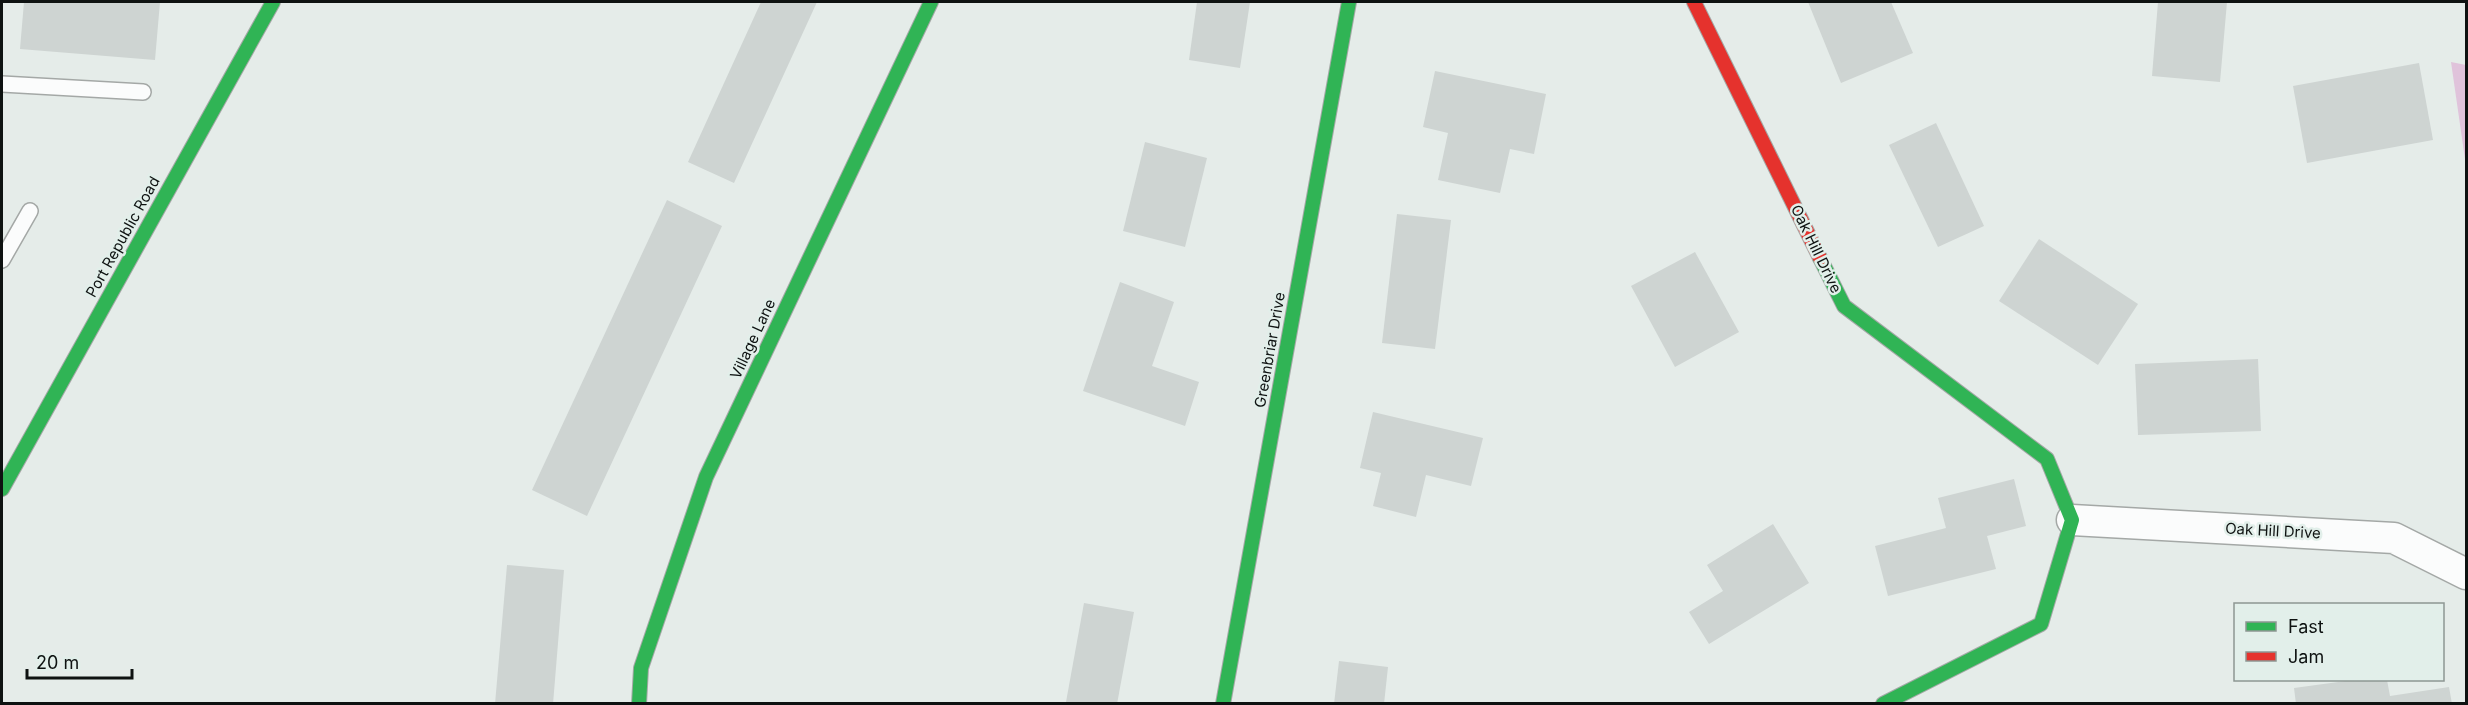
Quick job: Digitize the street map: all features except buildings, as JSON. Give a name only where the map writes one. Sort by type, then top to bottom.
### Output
[{"type":"street","name":"Port Republic Road","points":[[2,489],[273,2]]},
{"type":"street","name":"Village Lane","points":[[639,704],[641,668],[706,477],[932,2]]},
{"type":"street","name":"Greenbriar Drive","points":[[1223,704],[1349,2]]},
{"type":"street","name":"Oak Hill Drive","points":[[1694,2],[1844,306],[2047,459],[2072,520],[2394,538],[2466,574]]},
{"type":"street","points":[[1883,704],[2041,624],[2072,520]]},
{"type":"lane","points":[[2,84],[143,93]]},
{"type":"lane","points":[[2,260],[30,211]]},
{"type":"shaded area","points":[[2451,62],[2466,65],[2466,166]]},
{"type":"traffic: fast","points":[[2,489],[273,2]]},
{"type":"traffic: fast","points":[[639,704],[641,668],[706,477],[931,2]]},
{"type":"traffic: fast","points":[[1223,704],[1349,2]]},
{"type":"traffic: fast","points":[[1820,258],[1844,306],[2047,459],[2072,520],[2041,624],[1883,704]]},
{"type":"traffic: jam","points":[[1694,2],[1820,258]]}]
